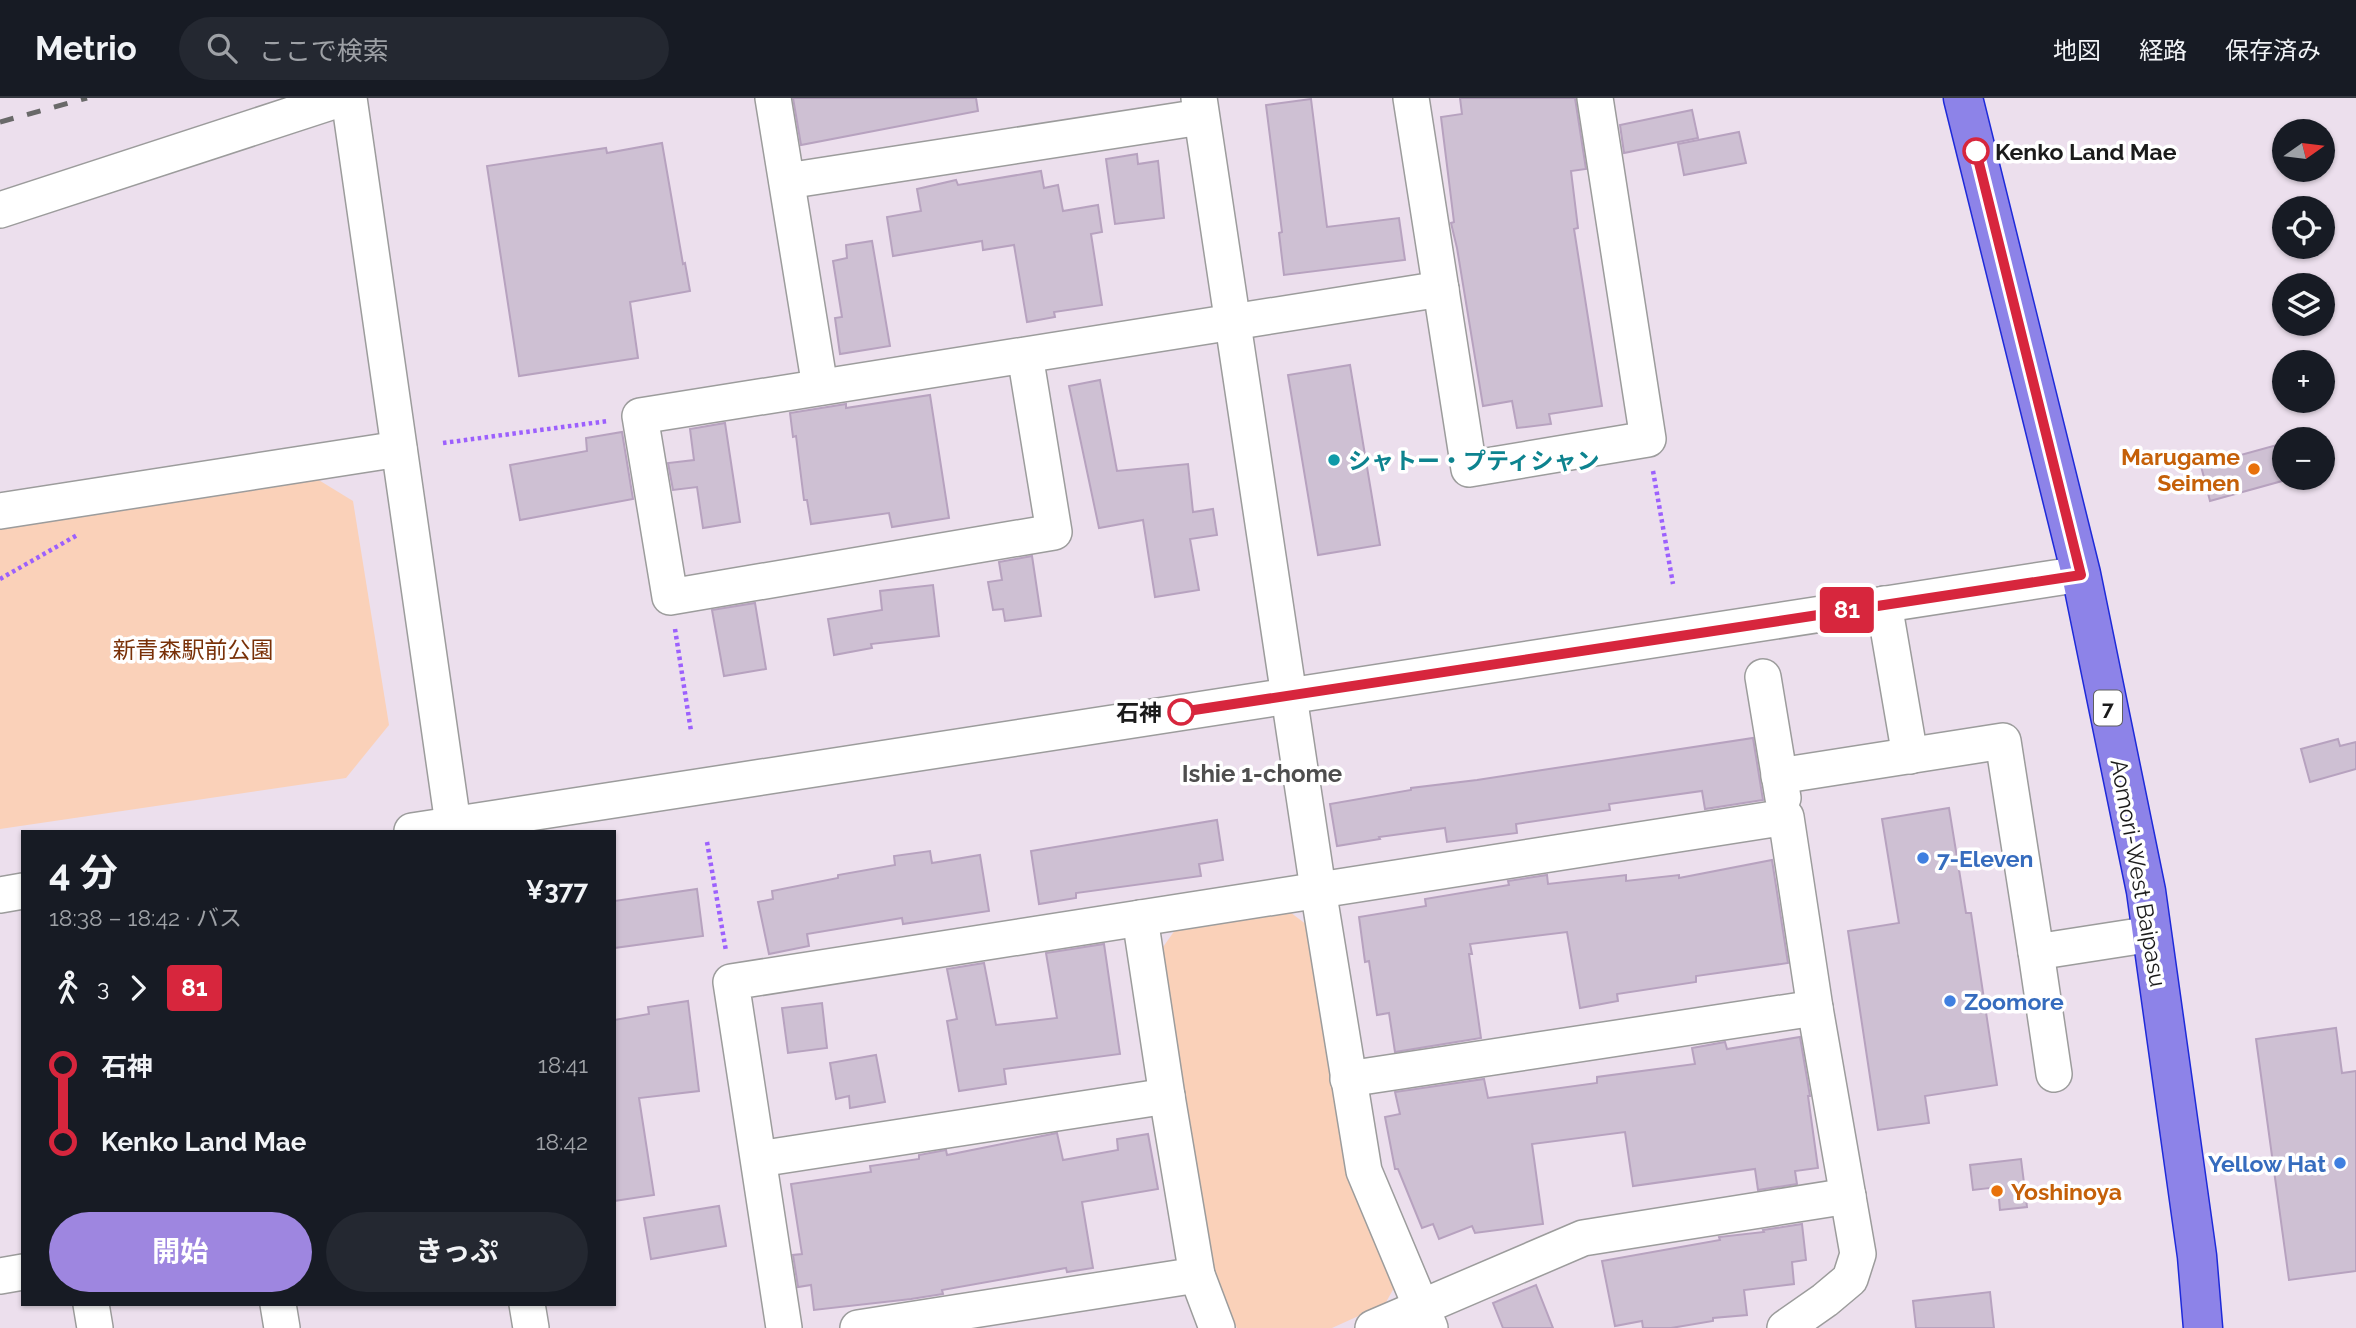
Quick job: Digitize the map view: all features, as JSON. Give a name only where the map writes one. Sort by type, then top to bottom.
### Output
[{"type":"highway","name":"Aomori-West Baipasu","points":[[1963,98],[2081,575],[2146,891],[2197,1256],[2203,1328]]},
{"type":"street","points":[[0,210],[343,98]]},
{"type":"street","points":[[349,98],[453,828]]},
{"type":"street","points":[[774,98],[820,387]]},
{"type":"street","points":[[1411,98],[1469,469],[1648,439],[1595,98]]},
{"type":"street","points":[[787,181],[1200,108],[1318,889],[1364,1171],[1425,1317]]},
{"type":"street","points":[[1025,355],[1054,532],[670,597],[640,416],[1441,289]]},
{"type":"street","points":[[0,511],[399,449]]},
{"type":"street","points":[[426,830],[453,828],[1290,695],[2081,575]]},
{"type":"street","points":[[1884,604],[1910,756]]},
{"type":"street","points":[[1763,677],[1815,1008],[1858,1254],[1850,1279],[1785,1328]]},
{"type":"street","points":[[1779,776],[2003,741],[2054,1074]]},
{"type":"street","points":[[784,1328],[731,982],[1786,817]]},
{"type":"street","points":[[0,895],[21,891]]},
{"type":"street","points":[[1140,918],[1196,1275],[1217,1328]]},
{"type":"street","points":[[2036,952],[2152,934]]},
{"type":"street","points":[[1348,1079],[1815,1008]]},
{"type":"street","points":[[759,1158],[1167,1096]]},
{"type":"street","points":[[1373,1328],[1425,1317],[1583,1238],[1848,1196]]},
{"type":"street","points":[[0,1276],[21,1272]]},
{"type":"street","points":[[858,1328],[1196,1275]]},
{"type":"street","points":[[92,1306],[94,1328]]},
{"type":"street","points":[[278,1306],[282,1328]]},
{"type":"street","points":[[527,1306],[531,1328]]},
{"type":"path","points":[[443,443],[640,416]]},
{"type":"path","points":[[1648,439],[1673,584]]},
{"type":"path","points":[[0,579],[94,526],[89,498]]},
{"type":"path","points":[[670,597],[691,730]]},
{"type":"path","points":[[707,842],[731,982]]},
{"type":"green space","name":"新青森駅前公園","points":[[317,479],[353,501],[389,725],[346,778],[0,829],[0,528]]},
{"type":"green space","points":[[1286,909],[1311,928],[1395,1286],[1385,1304],[1332,1328],[1237,1328],[1211,1275],[1161,950],[1175,930]]},
{"type":"building","points":[[793,98],[976,98],[978,111],[801,145]]},
{"type":"building","points":[[1460,98],[1575,98],[1586,169],[1571,171],[1578,228],[1574,229],[1602,406],[1549,414],[1551,424],[1517,428],[1512,401],[1483,406],[1451,223],[1454,222],[1441,117],[1462,114]]},
{"type":"building","points":[[1311,99],[1327,227],[1399,218],[1405,260],[1284,275],[1279,233],[1282,232],[1266,105]]},
{"type":"building","points":[[1692,110],[1698,138],[1624,153],[1620,125]]},
{"type":"building","points":[[1739,132],[1746,163],[1684,175],[1678,144]]},
{"type":"building","points":[[662,143],[690,291],[630,302],[638,358],[519,376],[487,166],[606,148],[607,153]]},
{"type":"building","points":[[1137,154],[1138,164],[1158,161],[1164,218],[1115,224],[1106,159]]},
{"type":"building","points":[[1041,171],[1044,188],[1058,185],[1063,211],[1098,205],[1102,232],[1091,234],[1102,305],[1054,312],[1055,317],[1027,322],[1014,245],[983,250],[982,241],[893,256],[887,217],[921,211],[917,189],[956,180],[958,185]]},
{"type":"building","points":[[872,241],[890,346],[840,354],[835,318],[842,317],[833,261],[847,258],[846,245]]},
{"type":"building","name":"シャトー・プティシャン","points":[[1350,365],[1380,545],[1318,555],[1288,375]]},
{"type":"building","points":[[1100,380],[1117,471],[1188,464],[1193,512],[1213,509],[1217,535],[1190,539],[1199,590],[1155,597],[1143,520],[1099,528],[1069,386]]},
{"type":"building","points":[[930,395],[949,518],[892,527],[889,513],[811,524],[807,500],[804,500],[796,436],[793,437],[790,413],[846,404],[846,408]]},
{"type":"building","points":[[725,423],[740,522],[703,528],[697,487],[673,490],[668,463],[694,460],[690,429]]},
{"type":"building","points":[[622,432],[633,499],[520,520],[510,465],[587,451],[586,438]]},
{"type":"building","points":[[2272,446],[2272,484],[2210,501],[2201,466]]},
{"type":"building","points":[[1032,556],[1041,616],[1005,621],[1003,609],[993,610],[988,582],[1002,580],[999,562]]},
{"type":"building","points":[[933,585],[939,636],[871,644],[872,648],[834,655],[828,619],[882,610],[880,591]]},
{"type":"building","points":[[755,603],[766,669],[724,676],[712,610]]},
{"type":"building","points":[[1753,738],[1763,800],[1705,809],[1702,791],[1609,804],[1610,810],[1516,824],[1517,833],[1447,842],[1445,828],[1337,846],[1330,804],[1411,788]]},
{"type":"building","points":[[2338,739],[2340,746],[2356,742],[2356,769],[2310,782],[2301,749]]},
{"type":"building","points":[[1949,808],[1966,913],[1971,913],[1997,1085],[1925,1096],[1929,1123],[1878,1130],[1848,931],[1899,923],[1882,819]]},
{"type":"building","points":[[1217,820],[1223,860],[1199,864],[1201,876],[1076,893],[1076,898],[1039,904],[1031,851]]},
{"type":"building","points":[[930,851],[932,863],[980,855],[989,911],[903,924],[902,918],[807,934],[809,946],[769,954],[758,902],[773,899],[772,891],[895,865],[894,856]]},
{"type":"building","points":[[1772,860],[1788,963],[1696,976],[1696,982],[1617,994],[1618,1001],[1580,1008],[1567,932],[1470,944],[1472,954],[1469,954],[1481,1038],[1395,1052],[1389,1013],[1377,1015],[1369,961],[1365,962],[1359,917],[1426,906],[1425,899],[1509,885],[1508,881],[1547,875],[1548,884],[1626,875],[1626,881],[1679,875],[1679,878]]},
{"type":"building","points":[[697,889],[703,936],[616,948],[616,901]]},
{"type":"building","points":[[1104,944],[1120,1054],[1004,1069],[1006,1084],[959,1091],[947,1021],[957,1019],[947,969],[984,963],[996,1025],[1057,1018],[1046,953]]},
{"type":"building","points":[[688,1001],[699,1091],[639,1098],[654,1195],[616,1201],[616,1020],[649,1014],[648,1007]]},
{"type":"building","points":[[822,1003],[827,1048],[788,1053],[782,1008]]},
{"type":"building","points":[[2336,1028],[2342,1073],[2356,1071],[2356,1271],[2289,1280],[2256,1039]]},
{"type":"building","points":[[1800,1037],[1818,1168],[1795,1171],[1797,1184],[1758,1190],[1755,1169],[1633,1186],[1625,1132],[1532,1144],[1543,1224],[1475,1233],[1472,1226],[1439,1239],[1433,1224],[1422,1228],[1398,1169],[1395,1169],[1385,1117],[1400,1114],[1395,1092],[1484,1079],[1488,1098],[1597,1083],[1597,1077],[1695,1064],[1692,1048],[1725,1042],[1727,1049]]},
{"type":"building","points":[[876,1055],[885,1102],[850,1108],[849,1096],[836,1099],[830,1063]]},
{"type":"building","points":[[1057,1133],[1063,1160],[1118,1150],[1117,1139],[1148,1134],[1158,1189],[1082,1202],[1093,1268],[1067,1272],[1066,1268],[942,1290],[943,1294],[814,1310],[811,1285],[798,1287],[793,1255],[802,1254],[791,1184],[871,1172],[870,1166],[919,1159],[919,1155],[946,1150],[947,1155]]},
{"type":"building","points":[[2021,1159],[2027,1207],[2000,1210],[1998,1187],[1973,1190],[1970,1165]]},
{"type":"building","points":[[719,1206],[726,1246],[651,1259],[644,1218]]},
{"type":"building","points":[[1802,1224],[1806,1260],[1792,1262],[1794,1284],[1744,1290],[1747,1315],[1713,1318],[1713,1321],[1671,1328],[1643,1328],[1642,1321],[1615,1326],[1602,1261],[1720,1240],[1719,1237]]},
{"type":"building","points":[[1536,1285],[1553,1328],[1503,1328],[1493,1303]]},
{"type":"building","points":[[1990,1292],[1994,1328],[1916,1328],[1913,1301]]},
{"type":"railway","points":[[0,122],[87,98]]},
{"type":"bus line","name":"81","points":[[1181,712],[2081,575],[1976,151]]},
{"type":"place","name":"Kenko Land Mae","points":[[1976,151]]},
{"type":"place","name":"シャトー・プティシャン","points":[[1334,460]]},
{"type":"place","name":"Marugame Seimen","points":[[2254,469]]},
{"type":"place","name":"石神","points":[[1181,712]]},
{"type":"place","name":"7-Eleven","points":[[1923,858]]},
{"type":"place","name":"Zoomore","points":[[1950,1001]]},
{"type":"place","name":"Yellow Hat","points":[[2340,1163]]},
{"type":"place","name":"Yoshinoya","points":[[1997,1191]]},
{"type":"district","name":"Ishie 1-chome","points":[[1262,773]]}]
